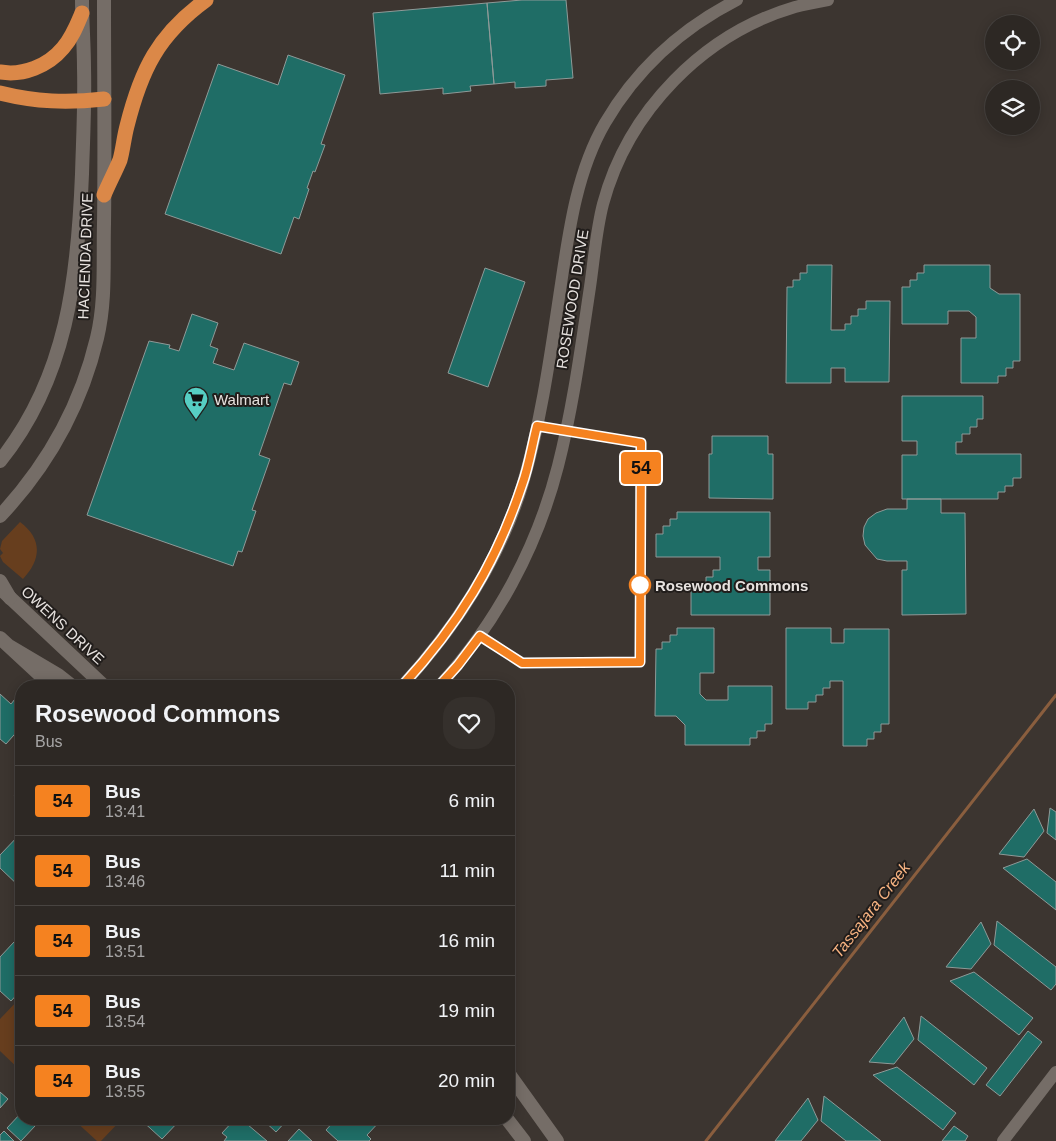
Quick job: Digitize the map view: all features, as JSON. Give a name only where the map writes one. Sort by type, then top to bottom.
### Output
[{"type":"highway","points":[[104,195],[120,159],[127,126],[144,73],[155,51],[172,29],[206,0]]},
{"type":"highway","points":[[0,72],[20,73],[52,59],[71,36],[82,7]]},
{"type":"highway","points":[[0,93],[26,99],[62,102],[84,102],[104,99]]},
{"type":"main road","name":"HACIENDA DRIVE","points":[[1,516],[34,475],[54,445],[72,411],[87,375],[97,337],[102,304],[104,0]]},
{"type":"main road","name":"HACIENDA DRIVE","points":[[0,461],[25,424],[41,394],[53,364],[64,328],[77,259],[84,102],[82,7]]},
{"type":"main road","name":"OWENS DRIVE","points":[[0,581],[5,593],[98,680]]},
{"type":"main road","points":[[4,642],[45,680]]},
{"type":"main road","points":[[4,642],[64,680]]},
{"type":"main road","points":[[515,1082],[557,1141]]},
{"type":"main road","points":[[512,1125],[524,1141]]},
{"type":"street","name":"ROSEWOOD DRIVE","points":[[407,680],[437,646],[462,611],[490,565],[523,484],[542,406],[567,242],[577,196],[588,161],[604,124],[627,90],[653,60],[681,35],[712,13],[737,0]]},
{"type":"street","name":"ROSEWOOD DRIVE","points":[[444,680],[488,626],[535,537],[558,469],[573,399],[603,204],[614,171],[629,138],[649,108],[674,80],[727,37],[759,21],[795,7],[828,0]]},
{"type":"street","points":[[1003,1141],[1056,1072]]},
{"type":"shaded area","points":[[20,522],[33,535],[37,550],[33,564],[23,579],[3,562],[0,556],[3,553],[0,549],[2,541]]},
{"type":"shaded area","points":[[15,1003],[15,1065],[0,1051],[0,1019]]},
{"type":"shaded area","points":[[80,1125],[116,1125],[101,1141],[97,1141]]},
{"type":"building","points":[[522,0],[566,0],[573,78],[546,80],[546,86],[515,88],[515,82],[494,84],[487,3]]},
{"type":"building","points":[[487,3],[494,84],[470,86],[471,91],[443,94],[443,88],[380,94],[373,13]]},
{"type":"building","points":[[288,55],[345,75],[321,144],[325,145],[307,188],[309,189],[299,219],[294,217],[281,254],[165,214],[218,64],[278,85]]},
{"type":"building","points":[[807,265],[832,265],[831,330],[845,330],[845,324],[851,324],[851,316],[858,316],[858,309],[866,309],[866,301],[890,301],[889,382],[845,382],[845,368],[831,368],[831,383],[786,383],[787,287],[793,287],[793,280],[800,280],[800,273],[807,273]]},
{"type":"building","points":[[924,265],[990,265],[990,288],[999,294],[1020,294],[1020,361],[1013,361],[1013,368],[1006,368],[1006,376],[998,376],[998,383],[961,383],[961,338],[976,338],[976,317],[969,311],[948,311],[948,324],[902,324],[902,287],[910,287],[910,280],[917,280],[917,273],[924,273]]},
{"type":"building","points":[[485,268],[525,282],[488,387],[448,373]]},
{"type":"building","name":"Walmart","points":[[192,314],[218,323],[210,346],[218,349],[213,363],[234,370],[244,343],[299,362],[291,385],[284,383],[259,455],[270,459],[252,510],[256,511],[242,552],[238,551],[233,566],[87,515],[149,341],[170,345],[169,348],[179,351]]},
{"type":"building","points":[[902,396],[983,396],[983,419],[977,419],[977,427],[970,427],[970,434],[962,434],[962,442],[956,442],[956,454],[1021,454],[1021,478],[1013,478],[1013,486],[1005,486],[1005,492],[998,492],[998,499],[902,499],[902,455],[917,455],[917,441],[902,441]]},
{"type":"building","points":[[712,436],[768,436],[768,454],[773,454],[773,499],[709,498],[709,454],[712,454]]},
{"type":"building","points":[[907,499],[941,499],[941,513],[965,513],[966,614],[902,615],[902,570],[907,570],[907,561],[877,559],[865,545],[864,527],[868,519],[876,513],[887,509],[907,509]]},
{"type":"building","points":[[677,512],[770,512],[770,557],[758,557],[758,570],[770,570],[770,615],[691,615],[691,591],[699,591],[699,584],[706,584],[706,577],[713,577],[713,570],[720,570],[720,557],[656,557],[656,534],[663,534],[663,526],[670,526],[670,519],[677,519]]},
{"type":"building","points":[[677,628],[714,628],[714,673],[700,673],[700,694],[706,700],[728,700],[728,686],[772,686],[772,724],[765,724],[765,731],[757,731],[757,738],[750,738],[750,745],[685,745],[685,725],[676,716],[655,716],[656,649],[662,649],[662,642],[670,642],[670,635],[677,635]]},
{"type":"building","points":[[786,628],[831,628],[831,643],[844,643],[844,629],[889,629],[889,724],[881,724],[881,732],[874,732],[874,739],[867,739],[867,746],[843,746],[843,681],[830,681],[830,688],[823,688],[823,695],[816,695],[816,702],[808,702],[808,709],[786,709]]},
{"type":"building","points":[[0,694],[11,704],[15,699],[15,734],[6,744],[0,739]]},
{"type":"building","points":[[1050,808],[1056,812],[1056,840],[1047,833]]},
{"type":"building","points":[[1034,809],[1044,831],[1024,857],[999,854]]},
{"type":"building","points":[[15,839],[15,882],[0,868],[0,855]]},
{"type":"building","points":[[1027,859],[1056,882],[1056,910],[1003,868]]},
{"type":"building","points":[[997,921],[1056,967],[1056,984],[1051,990],[994,945]]},
{"type":"building","points":[[981,922],[991,944],[971,969],[946,967]]},
{"type":"building","points":[[15,943],[15,997],[11,1001],[0,991],[0,957]]},
{"type":"building","points":[[974,972],[1033,1018],[1019,1035],[950,981]]},
{"type":"building","points":[[921,1016],[987,1068],[974,1085],[918,1040]]},
{"type":"building","points":[[904,1017],[914,1039],[894,1064],[869,1062]]},
{"type":"building","points":[[1028,1031],[1042,1042],[1000,1096],[986,1085]]},
{"type":"building","points":[[897,1067],[956,1113],[943,1130],[873,1075]]},
{"type":"building","points":[[0,1092],[8,1099],[0,1108]]},
{"type":"building","points":[[824,1096],[881,1141],[846,1141],[821,1121]]},
{"type":"building","points":[[808,1098],[818,1120],[801,1141],[775,1141]]},
{"type":"building","points":[[15,1119],[15,1125],[35,1126],[21,1141],[7,1128]]},
{"type":"building","points":[[147,1125],[175,1125],[162,1139]]},
{"type":"building","points":[[229,1125],[248,1125],[267,1141],[224,1141],[227,1137],[222,1133]]},
{"type":"building","points":[[268,1125],[282,1125],[276,1132]]},
{"type":"building","points":[[331,1125],[376,1125],[367,1135],[371,1139],[369,1141],[338,1141],[326,1130]]},
{"type":"building","points":[[954,1126],[968,1136],[965,1141],[942,1141]]},
{"type":"building","points":[[299,1129],[312,1141],[288,1141]]},
{"type":"building","points":[[4,1131],[14,1141],[0,1141],[0,1135]]},
{"type":"waterway","name":"Tassajara Creek","points":[[706,1141],[1056,695]]},
{"type":"bus line","name":"54","points":[[407,680],[437,646],[462,611],[490,565],[523,484],[537,426],[641,443],[640,662],[522,663],[480,636],[444,680]]},
{"type":"place","name":"Walmart","points":[[196,420]]},
{"type":"place","name":"Rosewood Commons","points":[[640,585]]}]
